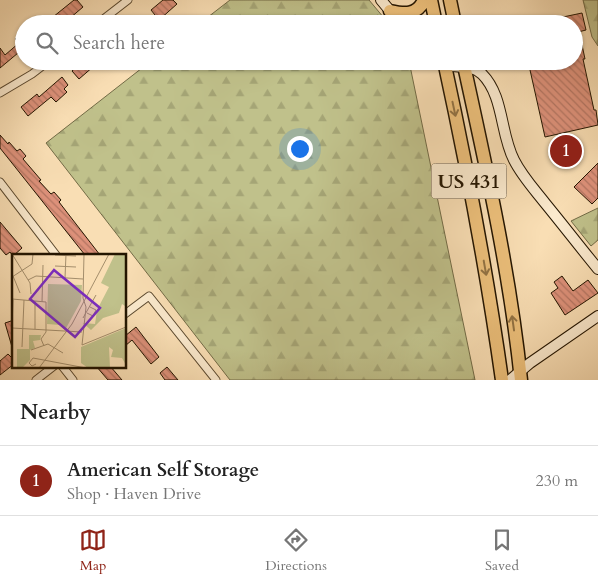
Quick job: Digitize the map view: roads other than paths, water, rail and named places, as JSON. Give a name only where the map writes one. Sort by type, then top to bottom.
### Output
[{"type":"highway","points":[[390,11],[405,14],[415,12],[422,6],[424,0]]},
{"type":"highway","points":[[431,0],[434,15]]},
{"type":"highway","points":[[450,0],[453,15]]},
{"type":"highway","name":"US 431","points":[[444,70],[476,214],[502,380]]},
{"type":"highway","name":"US 431","points":[[465,70],[509,292],[521,376]]},
{"type":"street","points":[[109,15],[128,0]]},
{"type":"street","points":[[380,0],[393,15]]},
{"type":"street","points":[[0,93],[37,70]]},
{"type":"street","points":[[475,70],[481,73],[491,86],[496,98],[506,139],[518,168],[598,269]]},
{"type":"street","points":[[0,182],[55,254]]},
{"type":"street","points":[[126,313],[149,296],[216,380]]},
{"type":"street","points":[[510,380],[521,376],[598,316]]},
{"type":"street","points":[[36,380],[51,368]]},
{"type":"street","points":[[64,368],[73,380]]},
{"type":"place","name":"American Self Storage","points":[[566,151]]}]
